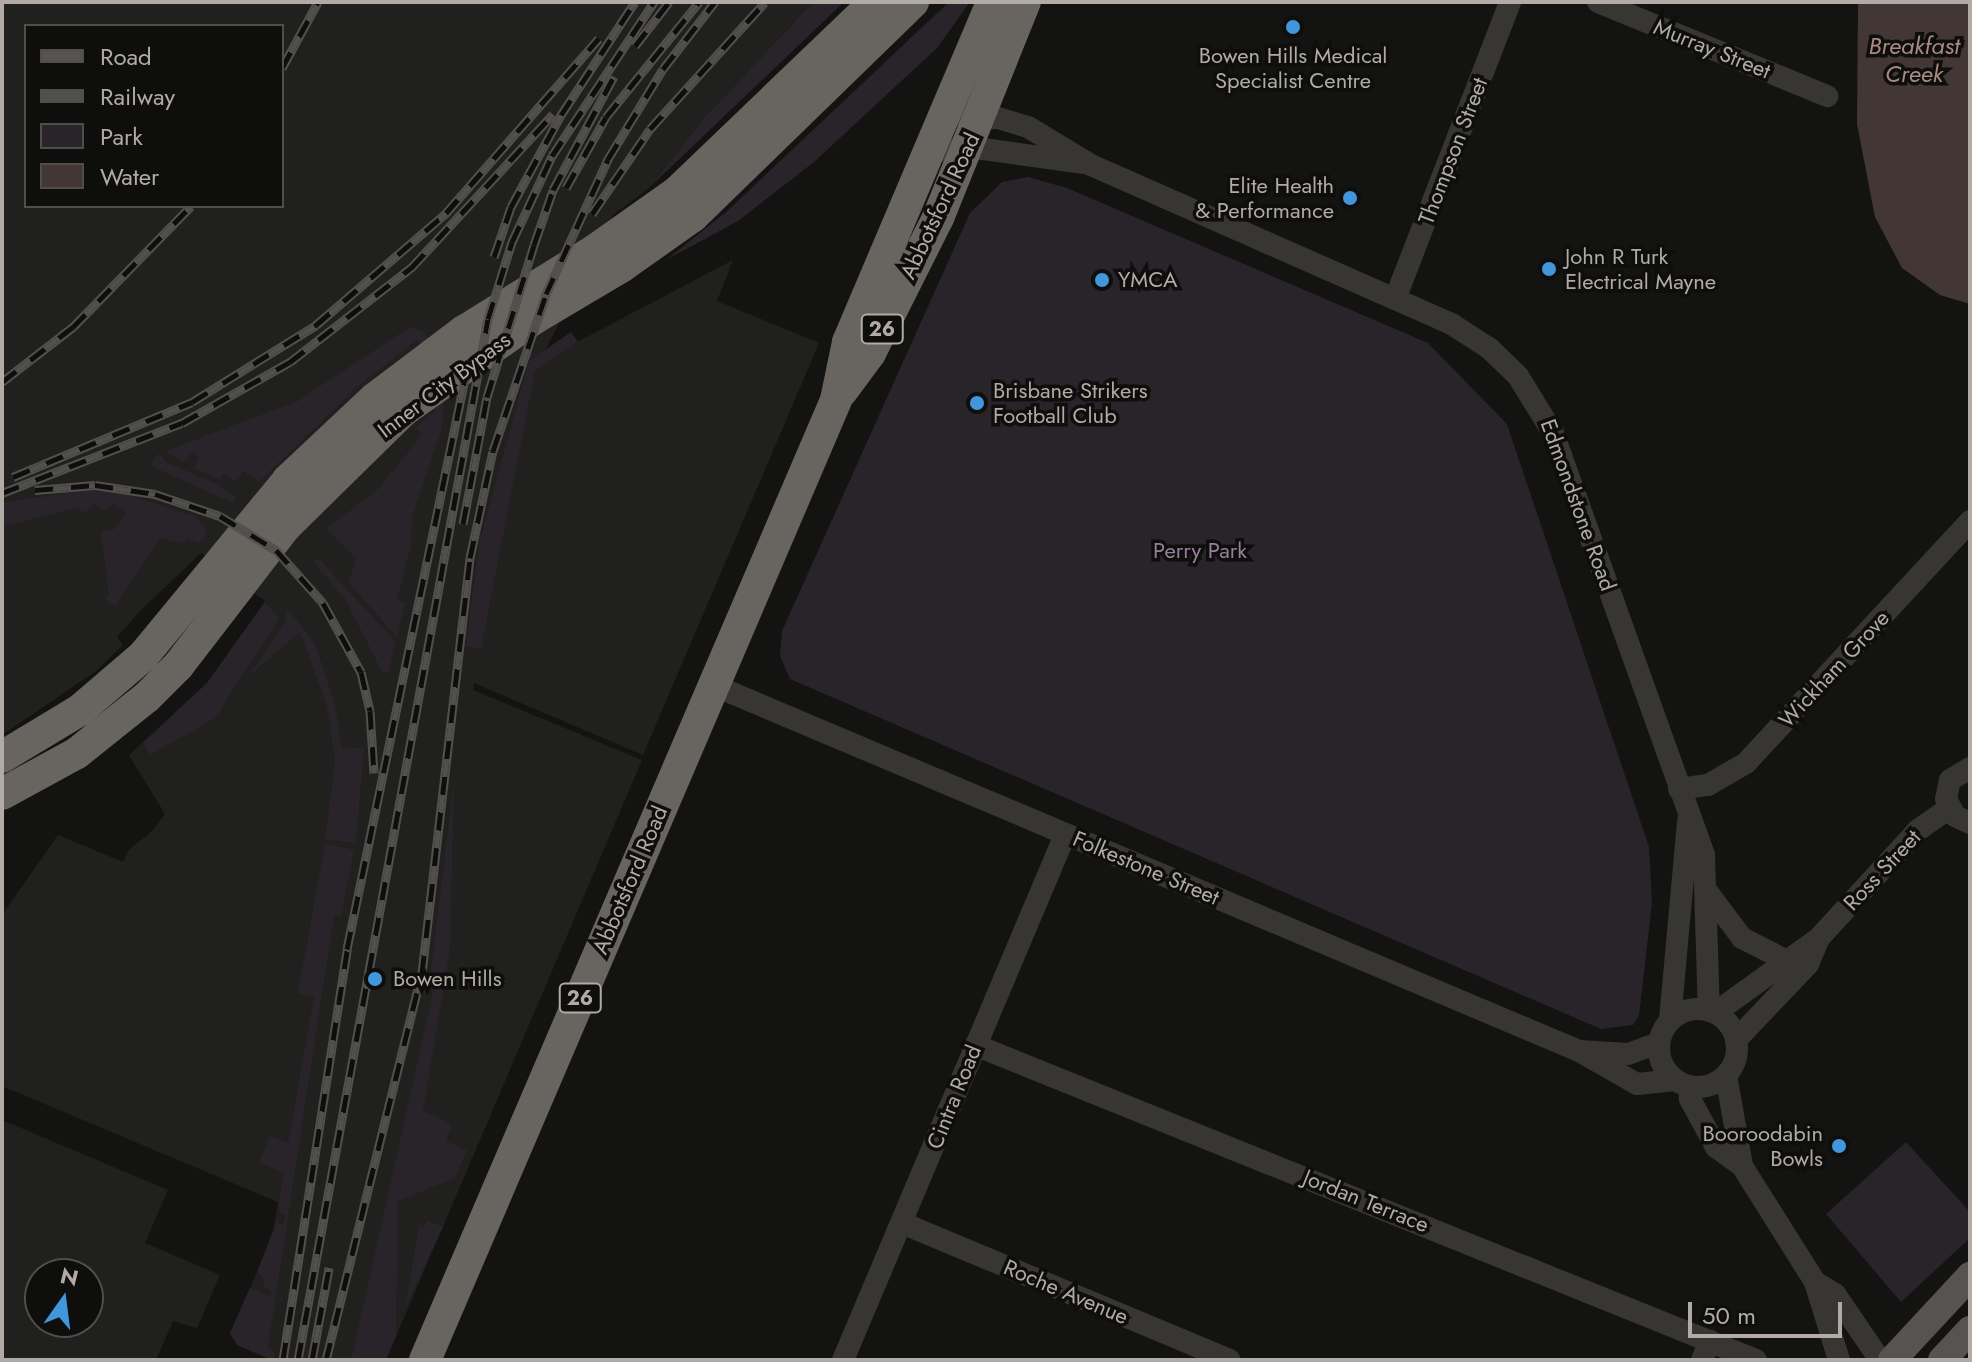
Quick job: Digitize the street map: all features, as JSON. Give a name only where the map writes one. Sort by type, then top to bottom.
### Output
[{"type":"highway","name":"Inner City Bypass","points":[[2,794],[77,753],[147,697],[229,574],[343,427],[429,356],[595,250],[707,168],[875,2]]},
{"type":"highway","name":"Inner City Bypass","points":[[274,517],[342,466],[436,388],[693,216],[913,2]]},
{"type":"highway","name":"Abbotsford Road","points":[[425,1360],[836,400],[848,342],[992,2]]},
{"type":"highway","name":"Abbotsford Road","points":[[836,400],[870,353],[968,148],[1025,2]]},
{"type":"highway","name":"Inner City Bypass","points":[[2,757],[48,732],[112,684],[174,622],[229,574]]},
{"type":"main road","points":[[1892,1360],[1970,1276]]},
{"type":"main road","points":[[1942,1360],[1970,1330]]},
{"type":"street","name":"Thompson Street","points":[[1395,299],[1510,2]]},
{"type":"street","name":"Murray Street","points":[[1598,2],[1827,96]]},
{"type":"street","points":[[936,137],[981,117]]},
{"type":"street","name":"Edmondstone Road","points":[[981,117],[1028,127],[1091,165],[1395,299],[1489,348],[1543,412],[1688,821],[1704,855],[1712,1012]]},
{"type":"street","name":"Edmondstone Road","points":[[936,137],[968,148],[1091,165]]},
{"type":"street","name":"Wickham Grove","points":[[1679,789],[1708,785],[1746,763],[1970,521]]},
{"type":"street","name":"Folkestone Street","points":[[713,685],[1579,1051],[1637,1084],[1682,1083]]},
{"type":"street","points":[[1970,768],[1950,780],[1949,808],[1970,823]]},
{"type":"street","name":"Ross Street","points":[[1712,1012],[1819,938],[1918,830],[1949,808]]},
{"type":"street","name":"Edmondstone Road","points":[[1670,1020],[1688,821]]},
{"type":"street","name":"Cintra Road","points":[[843,1360],[1065,835]]},
{"type":"street","points":[[1706,890],[1742,938],[1787,961]]},
{"type":"street","name":"Ross Street","points":[[1736,1040],[1808,964],[1819,938]]},
{"type":"street","points":[[1682,1083],[1702,1087],[1726,1075],[1733,1065],[1736,1040],[1712,1012],[1689,1010],[1670,1020],[1659,1043],[1662,1063],[1682,1083],[1716,1147],[1742,1166],[1815,1282],[1839,1360]]},
{"type":"street","name":"Folkestone Street","points":[[1579,1051],[1628,1054],[1659,1043]]},
{"type":"street","name":"Jordan Terrace","points":[[975,1045],[1706,1350],[1756,1360]]},
{"type":"street","points":[[1726,1075],[1742,1166]]},
{"type":"street","name":"Roche Avenue","points":[[902,1223],[1230,1360]]},
{"type":"street","points":[[1815,1282],[1835,1294],[1880,1360]]},
{"type":"shaded area","points":[[2,2],[813,2],[704,118],[649,188],[613,215],[536,369],[564,349],[733,260],[717,301],[819,343],[643,755],[474,683],[473,690],[642,760],[386,1360],[272,1360],[237,1345],[230,1333],[272,1238],[278,1202],[2,1086],[2,915],[58,835],[123,862],[129,850],[152,831],[165,814],[129,755],[207,683],[265,601],[201,553],[139,612],[117,637],[123,645],[96,671],[2,735]]},
{"type":"shaded area","points":[[2,1120],[168,1190],[145,1243],[220,1275],[197,1328],[173,1321],[156,1360],[2,1360]]},
{"type":"green space","points":[[813,2],[844,2],[649,188],[704,118]]},
{"type":"green space","points":[[949,2],[970,2],[937,48],[814,162],[738,221],[666,260],[726,212]]},
{"type":"green space","name":"Perry Park","points":[[1028,177],[1067,188],[1428,343],[1507,424],[1649,847],[1652,903],[1639,1016],[1633,1025],[1601,1029],[790,679],[780,656],[782,631],[970,213],[1002,182]]},
{"type":"green space","points":[[410,327],[423,331],[445,361],[442,428],[412,518],[411,546],[397,599],[406,604],[396,636],[349,583],[356,558],[326,529],[378,489],[422,435],[416,427],[435,411],[437,367],[417,340],[357,387],[259,482],[244,471],[235,482],[224,474],[220,479],[194,468],[199,458],[194,451],[182,462],[166,451],[296,402]]},
{"type":"green space","points":[[571,332],[578,342],[535,371],[481,649],[466,646],[479,544],[529,361]]},
{"type":"green space","points":[[160,453],[166,462],[219,485],[236,498],[233,503],[153,467],[152,460]]},
{"type":"green space","points":[[84,490],[125,494],[194,516],[205,527],[205,537],[200,543],[186,538],[184,544],[160,538],[115,606],[102,596],[109,595],[101,532],[113,530],[126,513],[113,503],[105,511],[94,503],[86,513],[76,508],[2,527],[2,503]]},
{"type":"green space","points":[[311,559],[320,560],[395,641],[389,674],[381,670],[345,599]]},
{"type":"green space","points":[[265,602],[279,618],[215,718],[150,755],[143,743],[207,683]]},
{"type":"green space","points":[[287,609],[315,643],[335,704],[342,749],[364,747],[356,843],[325,839],[335,761],[327,706],[300,632],[248,677],[285,622]]},
{"type":"green space","points":[[454,781],[450,948],[423,1111],[452,1124],[446,1141],[467,1150],[455,1178],[398,1201],[396,1336],[386,1360],[351,1360],[436,979],[430,978]]},
{"type":"green space","points":[[325,843],[354,850],[341,916],[334,916],[268,1347],[276,1354],[272,1360],[237,1345],[230,1333],[250,1288],[270,1296],[272,1292],[263,1287],[265,1281],[257,1272],[276,1223],[283,1225],[286,1215],[280,1213],[279,1202],[284,1173],[259,1162],[270,1136],[288,1143],[314,997],[298,993]]},
{"type":"green space","points":[[1906,1142],[1970,1212],[1970,1238],[1901,1302],[1826,1214]]},
{"type":"green space","points":[[427,1220],[443,1227],[405,1308],[419,1225],[424,1228]]},
{"type":"water","name":"Breakfast Creek","points":[[1858,2],[1970,2],[1970,304],[1940,295],[1902,268],[1875,217],[1857,124]]},
{"type":"railway","points":[[284,64],[318,2]]},
{"type":"railway","points":[[494,257],[511,207],[561,115],[635,2]]},
{"type":"railway","points":[[298,1360],[488,319],[512,242],[552,156],[654,2]]},
{"type":"railway","points":[[635,46],[669,2]]},
{"type":"railway","points":[[566,188],[606,117],[699,2]]},
{"type":"railway","points":[[326,1360],[422,973],[470,558],[493,451],[546,294],[608,159],[663,69],[715,2]]},
{"type":"railway","points":[[592,214],[650,129],[765,2]]},
{"type":"railway","points":[[13,477],[192,402],[316,325],[446,213],[599,38]]},
{"type":"railway","points":[[463,524],[487,397],[534,245],[553,190],[614,76]]},
{"type":"railway","points":[[2,493],[182,423],[290,362],[412,267],[553,114]]},
{"type":"railway","points":[[2,382],[73,327],[189,208]]},
{"type":"railway","points":[[283,1360],[347,949],[467,369]]},
{"type":"railway","points":[[35,490],[95,485],[155,494],[220,516],[276,550],[323,603],[361,672],[370,711],[374,773]]},
{"type":"railway","points":[[312,1360],[329,1268]]},
{"type":"place","name":"Bowen Hills Medical Specialist Centre","points":[[1293,27]]},
{"type":"place","name":"Elite Health & Performance","points":[[1350,198]]},
{"type":"place","name":"John R Turk Electrical Mayne","points":[[1549,269]]},
{"type":"place","name":"YMCA","points":[[1102,280]]},
{"type":"place","name":"Brisbane Strikers Football Club","points":[[977,403]]},
{"type":"place","name":"Bowen Hills","points":[[375,979]]},
{"type":"place","name":"Booroodabin Bowls","points":[[1839,1146]]}]
